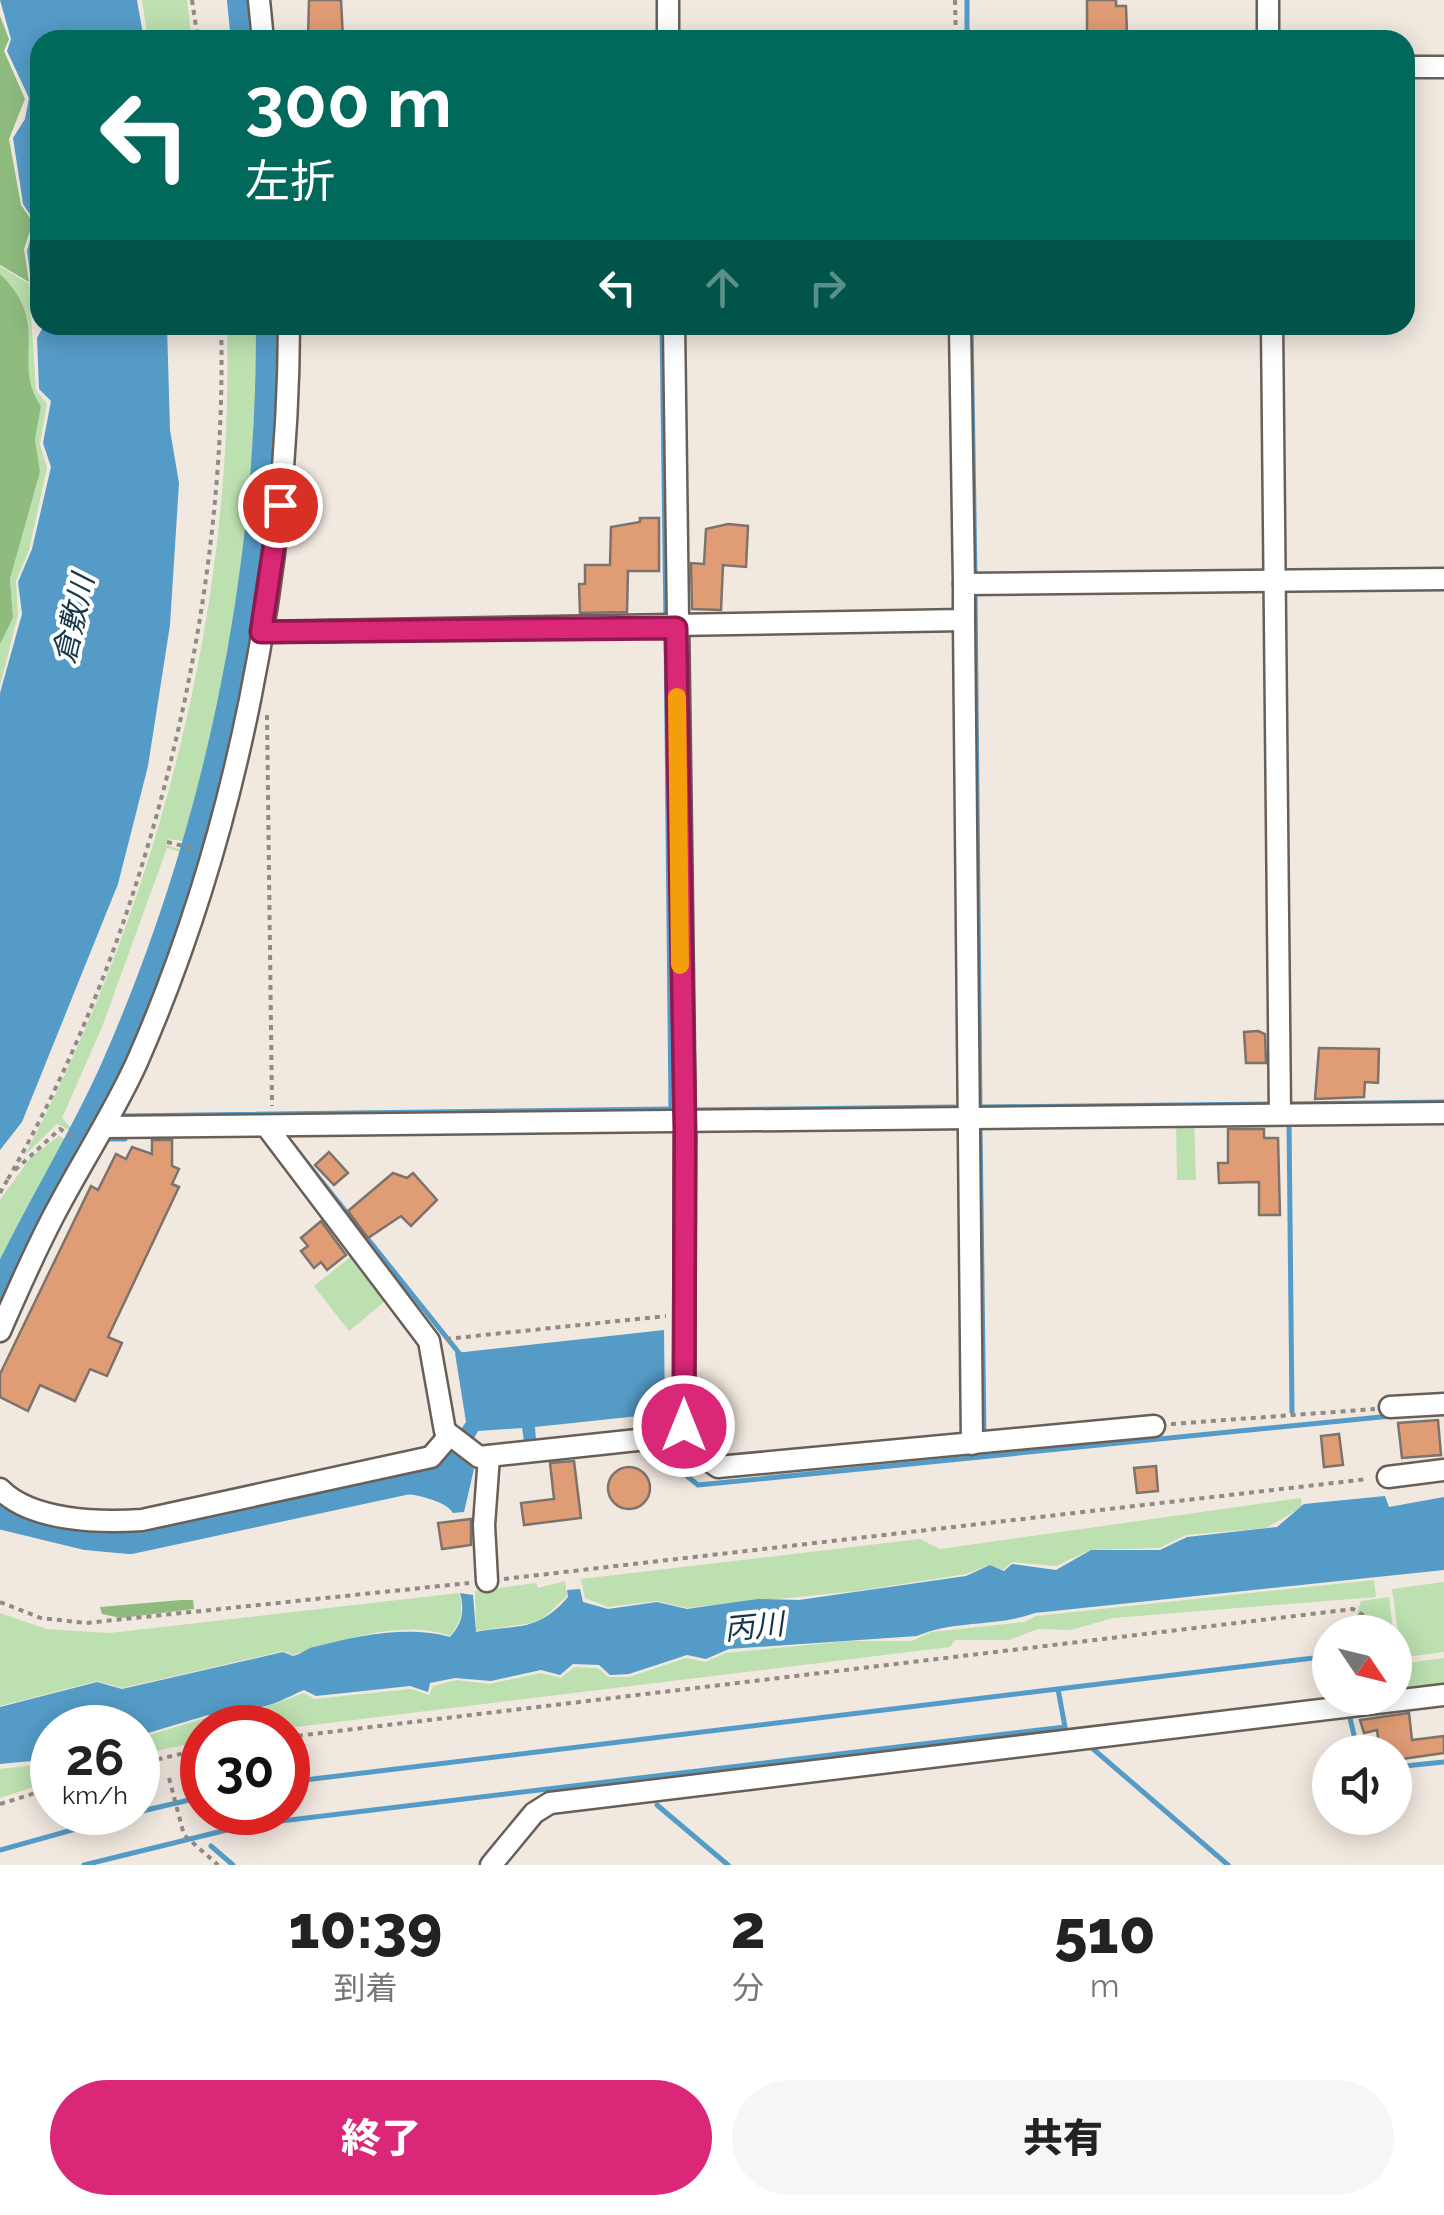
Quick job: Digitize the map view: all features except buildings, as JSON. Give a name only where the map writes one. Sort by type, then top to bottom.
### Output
[{"type":"street","points":[[259,0],[263,30]]},
{"type":"street","points":[[668,0],[668,30]]},
{"type":"street","points":[[1268,0],[1268,30]]},
{"type":"street","points":[[1415,67],[1444,66]]},
{"type":"street","points":[[0,1331],[54,1214],[106,1127],[138,1059],[202,891],[226,806],[261,632],[284,470],[289,335]]},
{"type":"street","points":[[674,335],[669,628],[684,1120],[684,1435],[688,1448],[718,1468],[1154,1426]]},
{"type":"street","points":[[960,335],[971,584],[964,620],[980,1443]]},
{"type":"street","points":[[1272,335],[1281,580],[1284,1110]]},
{"type":"street","points":[[971,584],[1444,579]]},
{"type":"street","points":[[261,632],[964,620]]},
{"type":"street","points":[[106,1127],[270,1118],[684,1120],[1284,1110],[1444,1112]]},
{"type":"street","points":[[270,1118],[429,1342],[464,1446],[484,1525],[488,1581]]},
{"type":"street","points":[[1390,1407],[1444,1404]]},
{"type":"street","points":[[0,1489],[12,1500],[37,1511],[110,1522],[142,1520],[464,1446],[684,1435]]},
{"type":"street","points":[[1388,1477],[1444,1470]]},
{"type":"street","points":[[491,1865],[534,1814],[550,1803],[1444,1694]]},
{"type":"path","points":[[192,0],[196,30]]},
{"type":"path","points":[[956,0],[956,30]]},
{"type":"path","points":[[0,1193],[69,1056],[110,954],[180,719],[210,547],[221,335]]},
{"type":"path","points":[[266,708],[270,1118]]},
{"type":"path","points":[[167,842],[187,846]]},
{"type":"path","points":[[8,1179],[51,1134],[60,1129],[72,1136]]},
{"type":"path","points":[[438,1340],[686,1314]]},
{"type":"path","points":[[1154,1426],[1390,1407]]},
{"type":"path","points":[[0,1602],[40,1618],[86,1624],[1388,1477]]},
{"type":"path","points":[[310,1734],[1352,1609],[1363,1615]]},
{"type":"path","points":[[169,1778],[184,1835],[218,1865]]},
{"type":"path","points":[[0,1804],[30,1795]]},
{"type":"green space","points":[[142,0],[187,0],[191,30],[146,30]]},
{"type":"green space","points":[[0,16],[9,39],[4,51],[25,99],[9,139],[21,205],[30,218],[24,249],[29,282],[0,265]]},
{"type":"green space","points":[[0,266],[29,284],[36,390],[47,404],[40,444],[47,468],[29,550],[16,581],[18,615],[0,686],[0,644],[13,618],[10,579],[40,472],[35,438],[41,406],[29,374],[24,310],[0,274]]},
{"type":"green space","points":[[0,274],[16,292],[24,310],[29,374],[41,406],[35,439],[40,472],[10,579],[13,618],[0,644]]},
{"type":"green space","points":[[227,335],[263,335],[259,456],[245,586],[221,715],[191,842],[167,839],[166,845],[186,851],[148,958],[121,1028],[74,1132],[57,1124],[25,1155],[72,1059],[113,960],[149,857],[178,753],[201,647],[217,539],[226,432]],"holes":[[[167,848],[184,853],[148,955],[78,1122],[70,1127],[62,1118],[102,1027]]]},
{"type":"green space","points":[[1194,1119],[1196,1180],[1177,1180],[1176,1120]]},
{"type":"green space","points":[[59,1136],[70,1142],[30,1210],[0,1277],[0,1200],[31,1157]]},
{"type":"green space","points":[[358,1251],[390,1297],[349,1331],[314,1286]]},
{"type":"green space","points":[[1301,1498],[1302,1507],[1266,1528],[1186,1535],[1159,1548],[1090,1550],[1056,1566],[1012,1562],[1003,1570],[990,1565],[966,1574],[857,1591],[687,1608],[657,1601],[608,1607],[585,1598],[581,1579],[920,1539],[940,1549]]},
{"type":"green space","points":[[1374,1580],[1376,1597],[1113,1618],[1071,1630],[1038,1629],[1009,1640],[955,1640],[950,1647],[310,1725],[310,1705],[271,1705],[304,1693],[315,1699],[411,1689],[429,1695],[433,1686],[457,1680],[489,1684],[541,1673],[561,1678],[574,1667],[598,1668],[608,1677],[629,1677],[686,1658],[705,1662],[726,1653],[849,1641],[912,1641],[931,1632],[1024,1622],[1036,1616]]},
{"type":"green space","points":[[565,1581],[567,1596],[539,1622],[476,1631],[475,1591],[536,1583],[538,1588]]},
{"type":"green space","points":[[1444,1582],[1444,1652],[1412,1656],[1412,1615],[1396,1615],[1392,1589]]},
{"type":"green space","points":[[459,1593],[460,1616],[450,1636],[431,1631],[390,1631],[293,1655],[283,1651],[122,1688],[97,1681],[0,1706],[0,1613],[46,1629],[110,1633]]},
{"type":"green space","points":[[1389,1597],[1391,1615],[1356,1615],[1361,1601]]},
{"type":"green space","points":[[193,1600],[194,1609],[121,1618],[102,1614],[100,1607]]},
{"type":"green space","points":[[1444,1658],[1444,1687],[1412,1691],[1412,1662]]},
{"type":"green space","points":[[180,1726],[180,1746],[160,1750],[160,1732]]},
{"type":"green space","points":[[30,1766],[30,1788],[0,1798],[0,1769]]},
{"type":"water","points":[[0,0],[137,0],[142,30],[30,30],[30,214],[23,204],[13,138],[25,119],[29,98],[7,51],[11,39]]},
{"type":"water","name":"倉敷川","points":[[167,335],[170,430],[179,483],[170,625],[148,766],[118,884],[22,1122],[0,1150],[0,693],[22,614],[18,582],[32,549],[51,467],[43,443],[51,401],[39,389],[37,338]]},
{"type":"water","points":[[664,1330],[665,1413],[655,1414],[656,1427],[650,1428],[648,1415],[535,1427],[536,1440],[524,1441],[522,1428],[478,1431],[463,1459],[474,1469],[464,1512],[453,1513],[439,1502],[416,1495],[371,1493],[368,1478],[437,1462],[466,1422],[455,1353]]},
{"type":"water","name":"丙川","points":[[1385,1496],[1389,1507],[1444,1497],[1444,1570],[1035,1613],[917,1636],[729,1649],[706,1659],[687,1655],[629,1674],[610,1675],[599,1665],[573,1664],[560,1675],[541,1670],[491,1681],[455,1678],[430,1683],[428,1692],[410,1686],[316,1696],[304,1690],[268,1705],[180,1705],[180,1723],[160,1729],[160,1705],[30,1705],[30,1761],[0,1764],[0,1707],[97,1682],[122,1689],[283,1652],[293,1656],[364,1636],[417,1632],[450,1637],[461,1617],[460,1593],[473,1595],[476,1632],[536,1622],[557,1609],[568,1597],[567,1590],[580,1589],[583,1602],[608,1609],[657,1602],[687,1609],[758,1599],[799,1600],[966,1576],[990,1565],[1004,1571],[1012,1564],[1056,1570],[1091,1550],[1160,1550],[1187,1537],[1277,1527],[1304,1504]]},
{"type":"waterway","points":[[243,0],[246,30]]},
{"type":"waterway","points":[[967,0],[967,30]]},
{"type":"waterway","points":[[0,1297],[117,1068],[153,980],[211,798],[233,704],[263,515],[272,335]]},
{"type":"waterway","points":[[662,335],[666,621]]},
{"type":"waterway","points":[[971,335],[975,578]]},
{"type":"waterway","points":[[975,589],[980,1113]]},
{"type":"waterway","points":[[666,632],[671,1109]]},
{"type":"waterway","points":[[1287,1104],[1444,1102]]},
{"type":"waterway","points":[[980,1107],[1276,1104]]},
{"type":"waterway","points":[[692,1110],[954,1107]]},
{"type":"waterway","points":[[122,1116],[671,1109]]},
{"type":"waterway","points":[[1289,1120],[1292,1412]]},
{"type":"waterway","points":[[980,1124],[984,1438]]},
{"type":"waterway","points":[[107,1139],[125,1139]]},
{"type":"waterway","points":[[295,1148],[463,1358]]},
{"type":"waterway","points":[[655,1443],[655,1450],[698,1485],[1391,1416]]},
{"type":"waterway","points":[[0,1513],[86,1534],[130,1538],[413,1477]]},
{"type":"waterway","points":[[84,1865],[247,1825],[1065,1727],[1058,1689],[1312,1658]]},
{"type":"waterway","points":[[310,1779],[1058,1689]]},
{"type":"waterway","points":[[1349,1715],[1354,1735]]},
{"type":"waterway","points":[[1092,1748],[1228,1865]]},
{"type":"waterway","points":[[1412,1765],[1444,1762]]},
{"type":"waterway","points":[[160,1807],[180,1802]]},
{"type":"waterway","points":[[657,1805],[728,1865]]},
{"type":"waterway","points":[[0,1850],[54,1835]]},
{"type":"waterway","points":[[211,1846],[233,1865]]},
{"type":"slow traffic","points":[[677,697],[680,965]]},
{"type":"route","points":[[280,505],[261,632],[676,628],[685,1133],[684,1426]]}]
